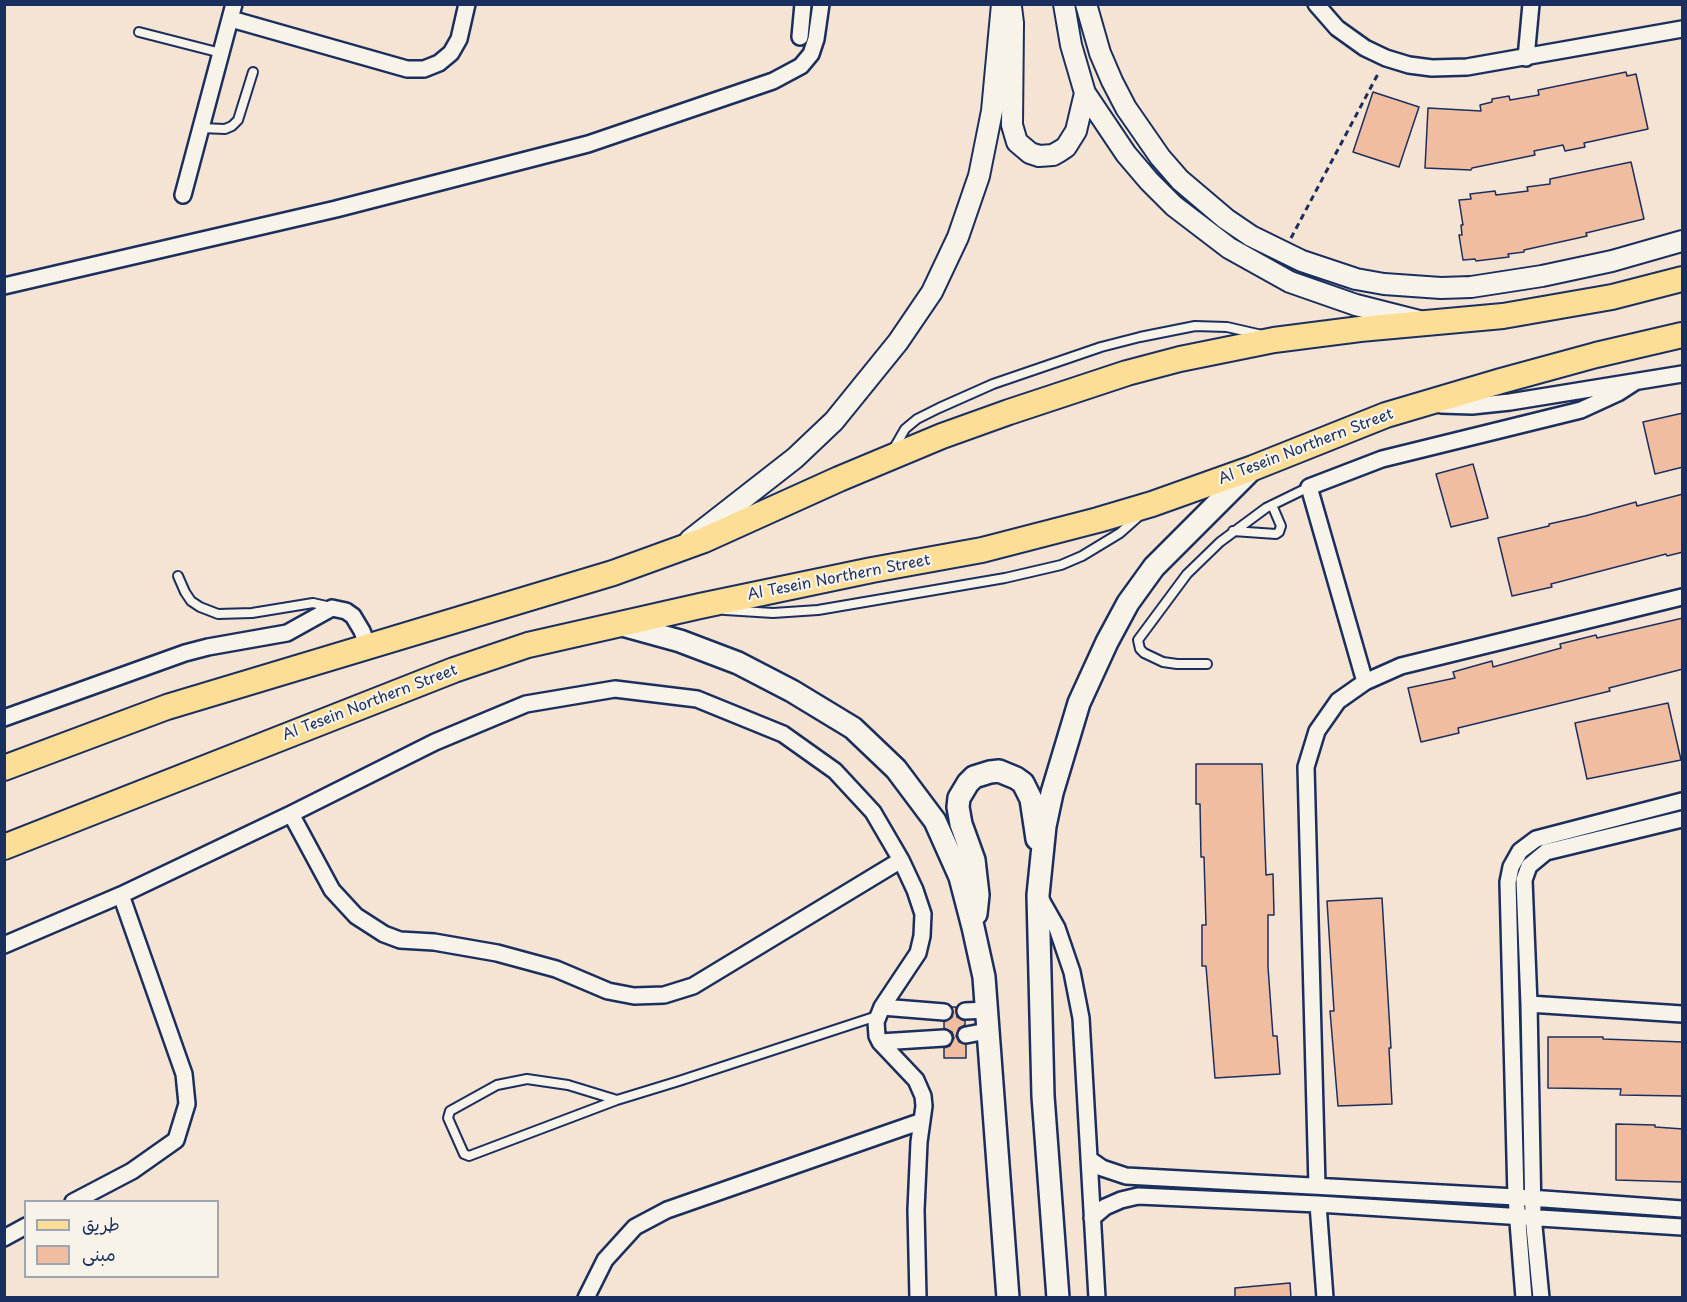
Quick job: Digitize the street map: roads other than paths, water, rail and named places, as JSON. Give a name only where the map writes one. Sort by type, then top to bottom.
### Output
[{"type":"main road","points":[[4,768],[167,707],[575,585],[677,550],[891,456],[998,416],[1128,373],[1180,359],[1274,340],[1360,328],[1503,316],[1612,297],[1683,279]]},
{"type":"main road","name":"Al Tesein Northern Street","points":[[4,848],[290,734],[528,645],[872,570],[982,550],[1087,523],[1152,504],[1253,468],[1386,415],[1596,355],[1683,335]]},
{"type":"main road","points":[[1058,1298],[1043,1096],[1038,895],[1040,860],[1052,793],[1079,703],[1128,603],[1154,567],[1253,468]]},
{"type":"main road","points":[[621,625],[680,641],[738,663],[792,691],[853,728],[896,769],[935,821],[960,878],[974,927],[984,977],[1008,1298]]},
{"type":"main road","points":[[974,927],[977,878],[958,807],[963,790],[974,777],[982,773],[999,771],[1023,783],[1031,799],[1040,860]]},
{"type":"street","points":[[183,195],[233,12],[407,69],[424,69],[439,63],[451,53],[459,39],[467,4]]},
{"type":"street","points":[[800,37],[803,4]]},
{"type":"street","points":[[4,286],[336,209],[588,144],[773,81],[801,66],[811,54],[816,39],[821,4]]},
{"type":"street","points":[[677,550],[767,481],[821,434],[852,401],[898,342],[932,292],[958,237],[982,166],[992,111],[1002,4]]},
{"type":"street","points":[[1010,4],[1013,30],[1012,125],[1017,142],[1030,153],[1039,156],[1060,152],[1076,131],[1085,93]]},
{"type":"street","points":[[1064,4],[1071,45],[1085,93],[1105,126],[1149,181],[1174,206],[1229,248],[1280,277],[1323,295],[1427,323]]},
{"type":"street","points":[[1086,4],[1100,53],[1112,81],[1131,116],[1160,157],[1195,193],[1226,219],[1283,253],[1356,279],[1413,287],[1441,288],[1542,276],[1612,261],[1683,241]]},
{"type":"street","points":[[1316,4],[1337,28],[1365,48],[1409,65],[1432,68],[1467,67],[1526,58],[1683,29]]},
{"type":"street","points":[[1526,58],[1531,4]]},
{"type":"street","points":[[1420,405],[1472,406],[1501,403],[1683,374]]},
{"type":"street","points":[[1365,682],[1310,487],[1382,459],[1581,410],[1618,393],[1635,382]]},
{"type":"street","points":[[1317,1186],[1306,767],[1317,731],[1338,701],[1365,682],[1401,666],[1683,597]]},
{"type":"street","points":[[4,718],[185,653],[287,633],[332,608],[346,611],[353,616],[368,647]]},
{"type":"street","points":[[4,945],[121,895],[435,742],[526,704],[615,689],[697,699],[783,734],[835,771],[873,812],[902,860],[922,914],[922,936],[918,953],[880,1012],[876,1029],[880,1042],[920,1086],[924,1106],[919,1142],[916,1210],[918,1298]]},
{"type":"street","points":[[1524,1298],[1515,1197],[1508,882],[1511,867],[1520,851],[1536,839],[1683,801]]},
{"type":"street","points":[[291,814],[332,890],[356,916],[384,934],[400,940],[445,944],[497,953],[556,969],[608,991],[634,996],[664,995],[693,986],[902,860]]},
{"type":"street","points":[[1541,1298],[1532,1198],[1529,1004],[1523,888],[1526,873],[1534,860],[1552,849],[1683,819]]},
{"type":"street","points":[[77,1200],[132,1172],[176,1140],[188,1104],[184,1074],[121,895]]},
{"type":"street","points":[[1038,895],[1057,928],[1072,972],[1081,1018],[1097,1298]]},
{"type":"street","points":[[1529,1004],[1683,1014]]},
{"type":"street","points":[[965,1011],[987,1021]]},
{"type":"street","points":[[880,1012],[944,1012]]},
{"type":"street","points":[[966,1035],[987,1021]]},
{"type":"street","points":[[880,1042],[944,1038]]},
{"type":"street","points":[[586,1298],[605,1260],[635,1227],[667,1210],[922,1121]]},
{"type":"street","points":[[1089,1159],[1102,1168],[1126,1176],[1532,1198],[1683,1209]]},
{"type":"street","points":[[1092,1218],[1105,1207],[1138,1196],[1516,1215],[1683,1227]]},
{"type":"street","points":[[1318,1204],[1325,1298]]},
{"type":"street","points":[[4,1238],[24,1227]]},
{"type":"lane","points":[[139,32],[221,53]]},
{"type":"lane","points":[[201,128],[225,129],[238,120],[253,72]]},
{"type":"lane","points":[[891,456],[896,442],[905,429],[917,419],[993,384],[1101,347],[1167,331],[1211,326],[1243,329],[1274,340]]},
{"type":"lane","points":[[1207,664],[1163,662],[1144,653],[1138,640],[1187,574],[1233,531],[1272,505],[1310,487]]},
{"type":"lane","points":[[700,606],[748,612],[797,612],[1005,578],[1060,566],[1082,556],[1120,533],[1152,504]]},
{"type":"lane","points":[[1233,531],[1276,534],[1279,532],[1281,526],[1272,505]]},
{"type":"lane","points":[[178,576],[191,601],[218,614],[252,613],[313,603],[332,608]]},
{"type":"lane","points":[[617,1100],[568,1085],[527,1079],[497,1085],[452,1109],[448,1118],[463,1152],[470,1156],[617,1100],[880,1012]]}]
